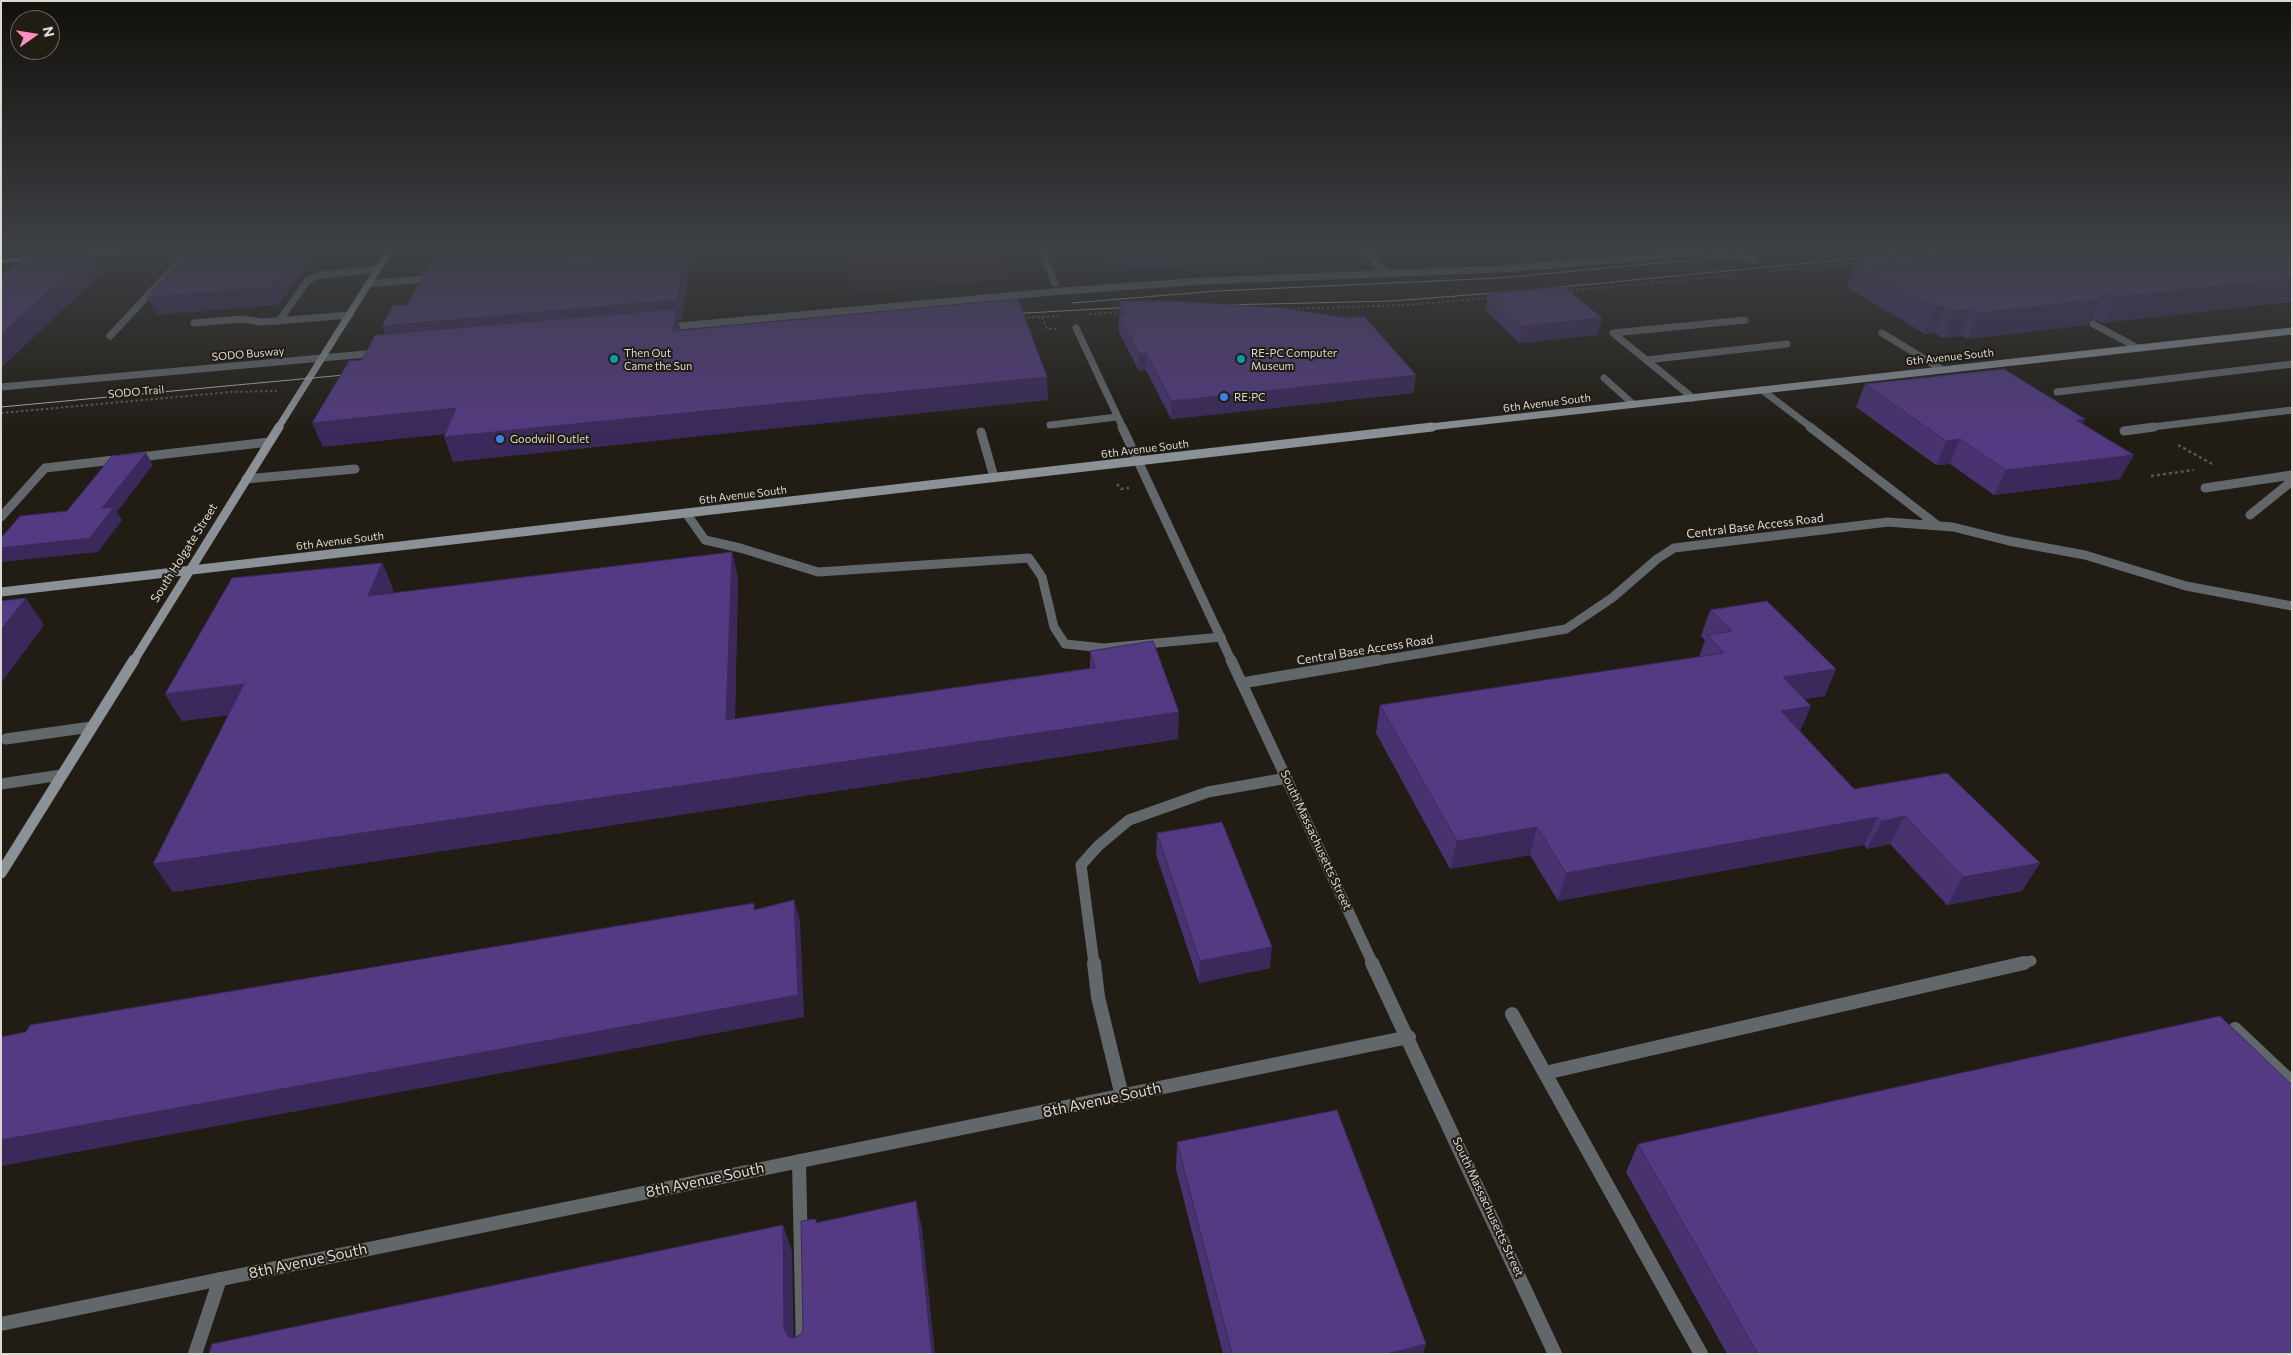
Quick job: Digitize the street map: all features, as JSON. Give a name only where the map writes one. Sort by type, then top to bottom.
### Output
[{"type":"street","points":[[110,336],[133,311]]},
{"type":"street","points":[[279,321],[286,311]]},
{"type":"street","name":"South Holgate Street","points":[[1,873],[352,311]]},
{"type":"street","points":[[663,328],[843,311]]},
{"type":"street","points":[[194,323],[242,319],[262,322],[350,315]]},
{"type":"street","points":[[1693,398],[1613,333],[1744,320]]},
{"type":"street","points":[[2093,324],[2138,348]]},
{"type":"street","name":"South Massachusetts Street","points":[[1076,328],[1409,1037],[1555,1354]]},
{"type":"street","name":"6th Avenue South","points":[[1,592],[1633,404],[2292,331]]},
{"type":"street","points":[[1882,333],[1941,370]]},
{"type":"street","points":[[1646,360],[1787,344]]},
{"type":"street","name":"SODO Busway","points":[[1,387],[382,353]]},
{"type":"street","points":[[2057,392],[2292,364]]},
{"type":"street","points":[[1604,378],[1633,404]]},
{"type":"street","points":[[1762,390],[1938,526]]},
{"type":"street","points":[[2124,432],[2292,410]]},
{"type":"street","points":[[1050,425],[1117,417]]},
{"type":"street","points":[[981,432],[994,478]]},
{"type":"street","points":[[1,518],[45,468],[269,442]]},
{"type":"street","points":[[246,480],[355,469]]},
{"type":"street","points":[[2205,488],[2292,475]]},
{"type":"street","points":[[2250,515],[2292,481]]},
{"type":"street","points":[[686,513],[705,540],[740,548],[818,572],[1029,558],[1042,577],[1054,627],[1065,644],[1104,648],[1220,636]]},
{"type":"street","name":"Central Base Access Road","points":[[1242,683],[1566,629],[1612,598],[1657,559],[1674,548],[1888,522],[1953,527],[2009,541],[2085,556],[2186,586],[2292,606]]},
{"type":"street","points":[[6,739],[91,727]]},
{"type":"street","points":[[1,784],[61,775]]},
{"type":"street","points":[[1122,1096],[1098,997],[1081,865],[1098,846],[1129,820],[1208,792],[1287,778]]},
{"type":"street","points":[[1545,1073],[2031,961]]},
{"type":"street","points":[[1512,1014],[1701,1354]]},
{"type":"street","points":[[2235,1029],[2292,1083]]},
{"type":"street","name":"8th Avenue South","points":[[1,1324],[1409,1037]]},
{"type":"street","points":[[799,1161],[803,1354]]},
{"type":"street","points":[[195,1354],[220,1280]]},
{"type":"path","points":[[1086,314],[1131,312]]},
{"type":"path","points":[[1019,319],[1069,315]]},
{"type":"path","name":"SODO Trail","points":[[1,413],[231,392],[273,391]]},
{"type":"building","points":[[1,311],[26,311],[1,334]]},
{"type":"building","points":[[390,311],[550,311],[382,326]]},
{"type":"building","points":[[650,311],[676,311],[673,331],[886,311],[1023,311],[1047,377],[444,437],[456,408],[312,423],[349,361],[362,360],[375,335]]},
{"type":"building","points":[[1125,311],[1304,311],[1347,318],[1364,316],[1416,375],[1171,401],[1146,353],[1139,354],[1119,315],[1126,314]]},
{"type":"building","points":[[1506,311],[1594,311],[1602,318],[1522,326]]},
{"type":"building","points":[[1975,311],[1994,311],[1978,313]]},
{"type":"building","points":[[2004,369],[2085,419],[2076,420],[2134,455],[2006,470],[1960,439],[1946,441],[1865,384]]},
{"type":"building","points":[[146,453],[102,508],[114,507],[90,538],[1,548],[1,538],[20,516],[67,511],[112,456]]},
{"type":"building","points":[[732,552],[726,720],[1095,668],[1090,651],[1153,641],[1179,712],[153,864],[244,684],[165,694],[232,578],[382,563],[368,596]]},
{"type":"building","points":[[26,598],[1,630],[1,601]]},
{"type":"building","points":[[1767,601],[1836,669],[1783,677],[1811,706],[1781,711],[1854,789],[1947,773],[2040,863],[1963,877],[1905,816],[1882,821],[1878,817],[1566,873],[1537,827],[1457,841],[1380,705],[1724,653],[1707,635],[1732,631],[1710,610]]},
{"type":"building","points":[[1222,822],[1272,947],[1200,961],[1157,833]]},
{"type":"building","points":[[794,900],[798,995],[1,1140],[1,1037],[26,1032],[30,1025],[754,903],[754,910]]},
{"type":"building","points":[[2220,1016],[2292,1085],[2292,1354],[1758,1354],[1638,1144]]},
{"type":"building","points":[[1337,1110],[1426,1344],[1386,1354],[1232,1354],[1177,1142]]},
{"type":"building","points":[[916,1201],[932,1354],[209,1354],[212,1344],[783,1225],[784,1329],[789,1337],[794,1338],[801,1334],[803,1329],[801,1221],[816,1219],[816,1223]]},
{"type":"tram line","points":[[1009,314],[1058,311]]},
{"type":"tram line","points":[[1,407],[355,374]]},
{"type":"place","name":"Then Out Came the Sun","points":[[614,359]]},
{"type":"place","name":"RE-PC Computer Museum","points":[[1241,359]]},
{"type":"place","name":"RE∙PC","points":[[1224,397]]},
{"type":"place","name":"Goodwill Outlet","points":[[500,439]]}]
